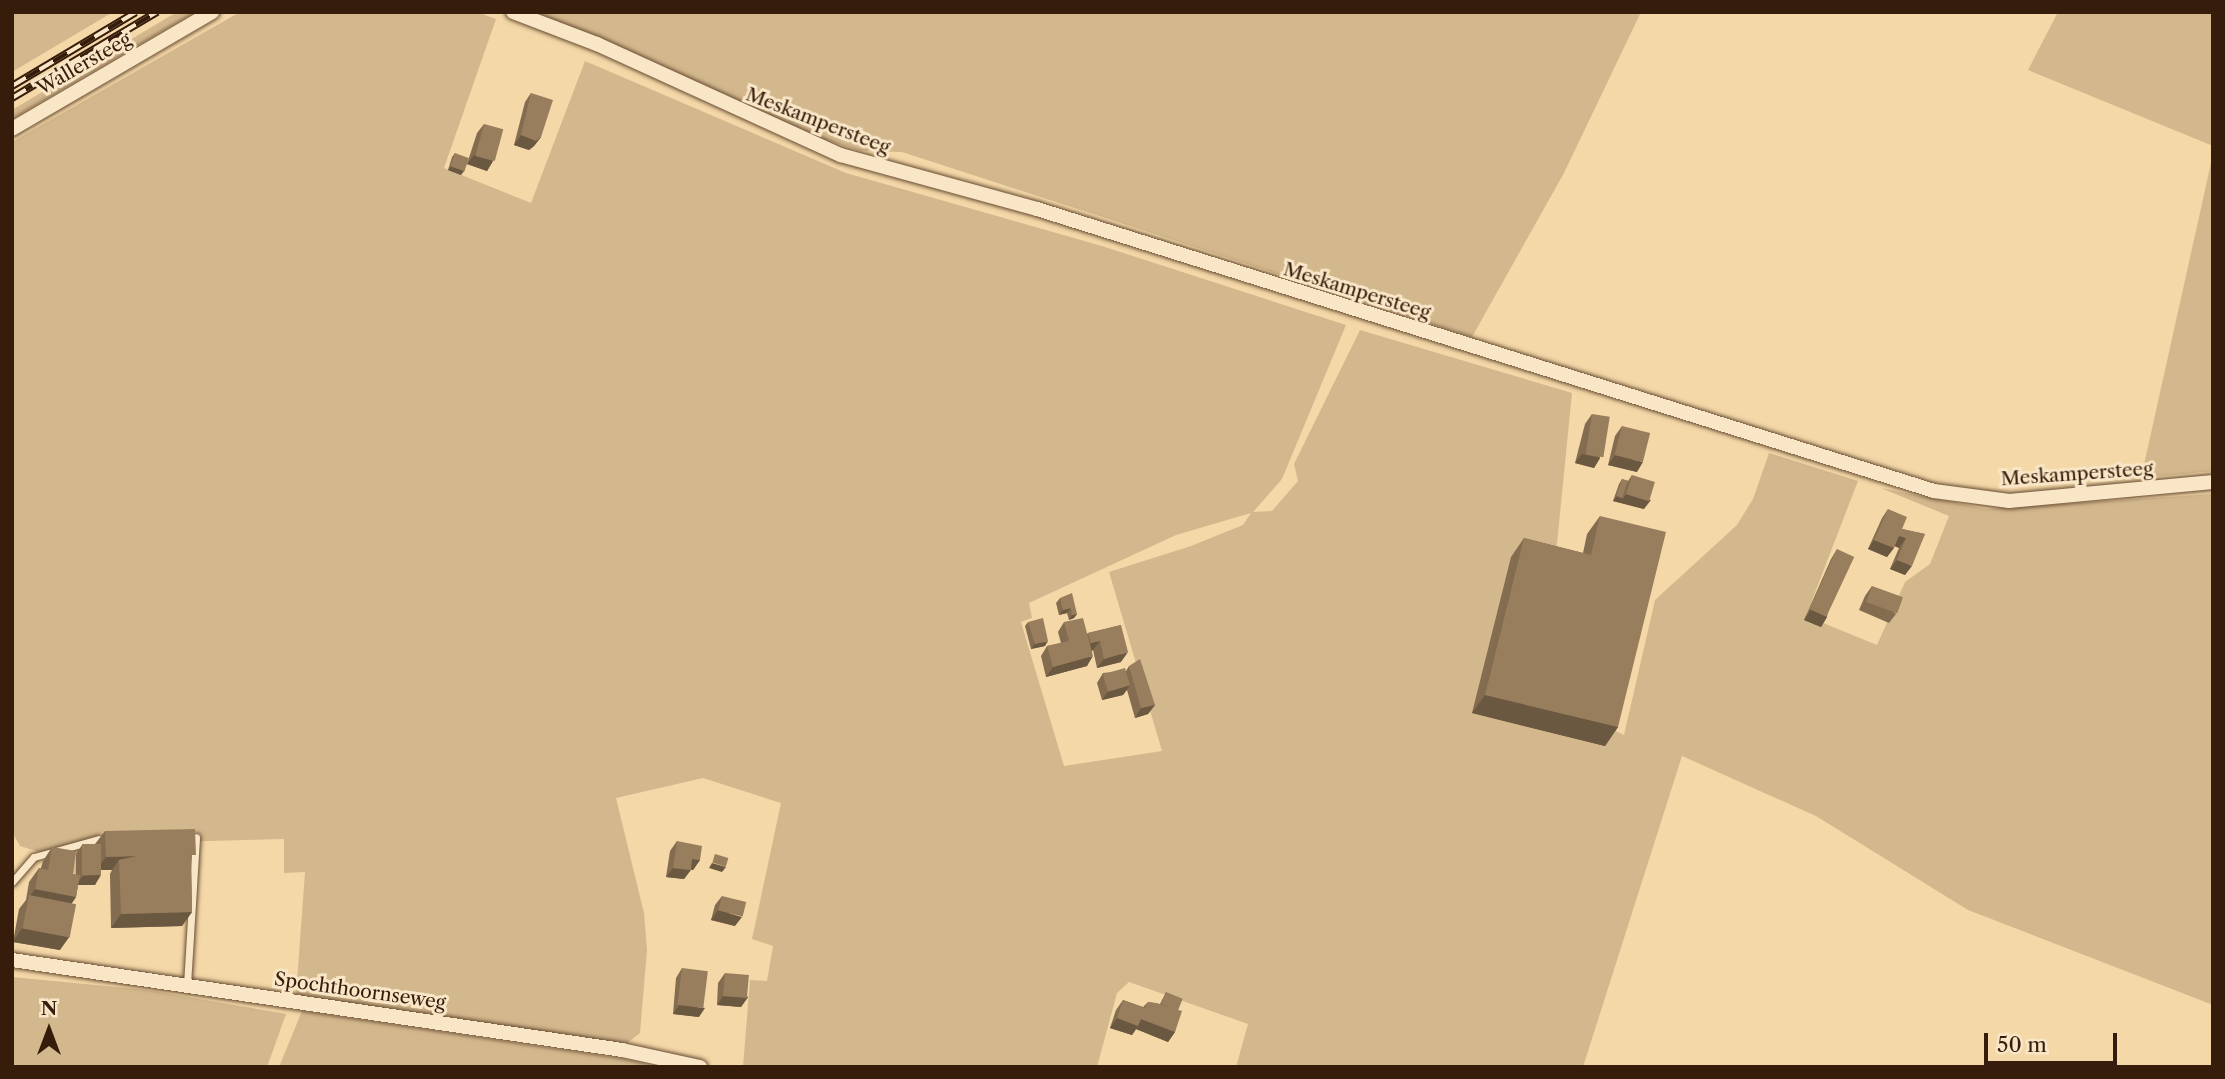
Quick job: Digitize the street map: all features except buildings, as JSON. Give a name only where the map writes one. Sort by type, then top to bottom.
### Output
[{"type":"street","name":"Wallersteeg","points":[[12,129],[212,12]]},
{"type":"street","name":"Meskampersteeg","points":[[513,12],[597,44],[841,155],[1037,209],[1910,485],[2009,501],[2213,482]]},
{"type":"street","name":"Spochthoornseweg","points":[[12,960],[622,1050],[700,1067]]},
{"type":"lane","points":[[187,985],[196,836]]},
{"type":"lane","points":[[12,882],[33,857],[99,839]]},
{"type":"shaded area","points":[[12,12],[113,12],[12,72]]},
{"type":"shaded area","points":[[177,12],[195,12],[12,119],[12,110]]},
{"type":"shaded area","points":[[240,12],[477,12],[496,19],[444,168],[531,203],[585,61],[846,173],[1102,246],[1346,325],[1282,479],[1253,512],[1272,511],[1298,481],[1294,464],[1360,330],[1572,393],[1554,574],[1550,700],[1624,735],[1655,600],[1737,525],[1753,499],[1769,453],[1858,481],[1806,616],[1877,645],[1905,582],[1930,564],[1949,516],[1881,488],[1986,509],[2213,494],[2213,1005],[1968,910],[1816,816],[1682,756],[1583,1067],[1236,1067],[1248,1024],[1129,982],[1117,993],[1097,1067],[743,1067],[750,980],[767,981],[773,946],[752,939],[781,803],[703,778],[616,798],[644,913],[647,950],[640,1033],[626,1044],[296,995],[305,872],[284,873],[284,839],[94,844],[95,885],[76,885],[71,862],[20,846],[12,832],[12,142]],"holes":[[[1251,513],[1243,525],[1191,546],[1109,572],[1162,751],[1064,766],[1021,622],[1032,618],[1029,603],[1176,535]]]},
{"type":"shaded area","points":[[529,12],[1641,12],[1564,173],[1472,337],[902,152],[861,151],[804,133]]},
{"type":"shaded area","points":[[2058,12],[2213,12],[2213,146],[2028,70]]},
{"type":"shaded area","points":[[2213,154],[2213,471],[2141,478]]},
{"type":"shaded area","points":[[12,977],[147,990],[286,1014],[267,1067],[12,1067]]},
{"type":"shaded area","points":[[302,1011],[623,1059],[658,1067],[279,1067]]},
{"type":"railway","points":[[12,86],[136,12]]},
{"type":"railway","points":[[12,98],[157,12]]}]
